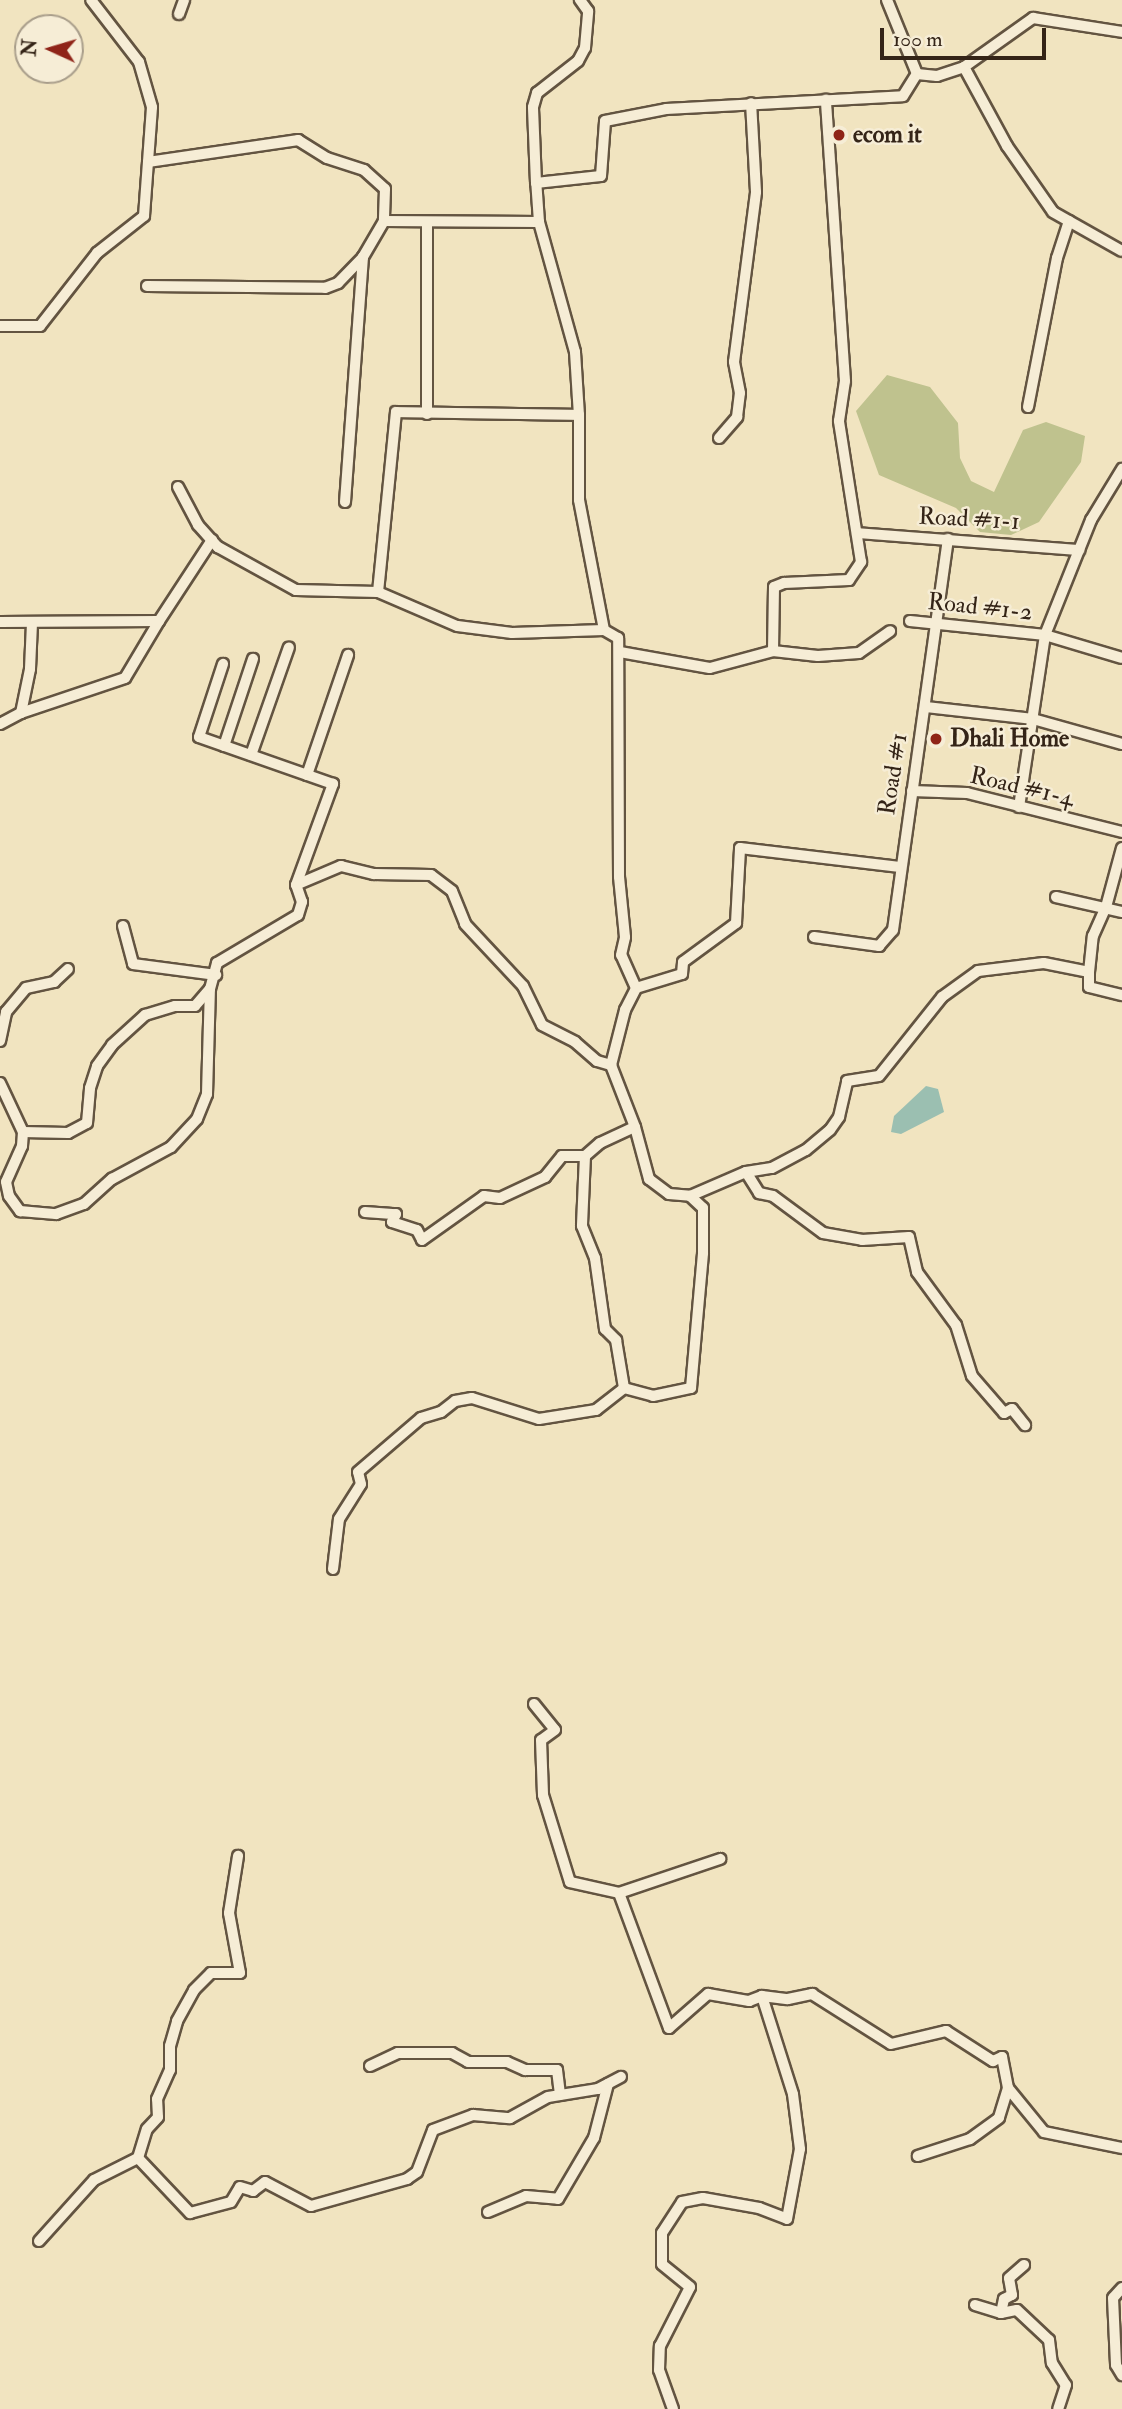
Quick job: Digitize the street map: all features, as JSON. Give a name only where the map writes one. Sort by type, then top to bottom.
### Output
[{"type":"street","points":[[0,326],[40,326],[97,253],[144,216],[152,107],[139,62],[91,0]]},
{"type":"street","points":[[179,14],[184,0]]},
{"type":"street","points":[[580,0],[588,11],[584,48],[578,61],[537,93],[533,107],[539,222],[575,352],[579,415],[579,500],[604,630]]},
{"type":"street","points":[[887,0],[917,74]]},
{"type":"street","points":[[917,74],[937,76],[964,67],[1032,18],[1122,32]]},
{"type":"street","points":[[964,67],[1007,146],[1053,212],[1122,251]]},
{"type":"street","points":[[536,183],[601,176],[605,121],[666,109],[904,96],[917,74]]},
{"type":"street","points":[[773,651],[775,587],[784,583],[849,580],[861,562],[839,421],[845,381],[826,100]]},
{"type":"street","points":[[719,438],[737,417],[740,393],[734,362],[756,192],[751,103]]},
{"type":"street","points":[[147,286],[325,288],[338,283],[363,257],[384,221],[385,189],[364,170],[327,158],[298,140],[148,162]]},
{"type":"street","points":[[384,221],[539,222]]},
{"type":"street","points":[[1028,407],[1057,258],[1069,221]]},
{"type":"street","points":[[427,223],[427,414]]},
{"type":"street","points":[[345,502],[363,257]]},
{"type":"street","points":[[379,592],[396,412],[579,415]]},
{"type":"street","points":[[1019,807],[1045,635],[1091,520],[1122,469]]},
{"type":"street","points":[[177,488],[198,525],[212,540],[296,590],[379,592],[457,626],[512,633],[604,630],[618,638],[621,652],[615,727],[619,877],[625,937],[621,955],[636,988]]},
{"type":"street","name":"Road #1-1","points":[[856,533],[1079,550]]},
{"type":"street","name":"Road #1","points":[[814,937],[879,946],[893,930],[948,539]]},
{"type":"street","points":[[0,724],[21,713],[125,678],[212,540]]},
{"type":"street","points":[[0,622],[159,621]]},
{"type":"street","name":"Road #1-2","points":[[910,621],[1045,635],[1122,658]]},
{"type":"street","points":[[21,713],[30,669],[32,623]]},
{"type":"street","points":[[621,652],[710,668],[773,651],[818,656],[859,653],[890,631]]},
{"type":"street","points":[[251,755],[289,648]]},
{"type":"street","points":[[307,775],[348,655]]},
{"type":"street","points":[[225,746],[253,659]]},
{"type":"street","points":[[23,1132],[68,1133],[87,1123],[90,1088],[97,1066],[112,1045],[145,1015],[175,1006],[195,1006],[210,989],[216,975],[217,963],[298,915],[303,902],[296,885],[333,783],[198,734],[223,664]]},
{"type":"street","points":[[926,707],[1032,719],[1122,744]]},
{"type":"street","name":"Road #1-4","points":[[912,792],[967,793],[1122,832]]},
{"type":"street","points":[[900,867],[740,848],[736,923],[683,962],[682,974],[636,988],[625,1010],[611,1065],[635,1127],[649,1179],[669,1194],[690,1196],[746,1172],[772,1168],[806,1150],[830,1130],[839,1116],[847,1081],[879,1076],[942,997],[978,971],[1044,963],[1089,972]]},
{"type":"street","points":[[1122,848],[1106,907],[1093,936],[1089,972],[1089,987],[1122,995]]},
{"type":"street","points":[[296,885],[341,866],[374,874],[431,875],[452,891],[465,924],[523,986],[541,1025],[575,1042],[597,1061],[611,1065]]},
{"type":"street","points":[[1056,897],[1122,912]]},
{"type":"street","points":[[123,926],[133,964],[216,975]]},
{"type":"street","points":[[0,1041],[6,1012],[26,988],[54,982],[68,968]]},
{"type":"street","points":[[0,1083],[23,1132],[22,1146],[6,1182],[9,1196],[20,1211],[56,1214],[84,1204],[112,1179],[171,1147],[197,1119],[207,1094],[210,989]]},
{"type":"street","points":[[365,1212],[396,1214],[392,1223],[417,1230],[422,1240],[485,1196],[500,1198],[545,1177],[562,1156],[585,1156],[635,1127]]},
{"type":"street","points":[[585,1156],[582,1226],[595,1258],[606,1329],[616,1340],[624,1388]]},
{"type":"street","points":[[746,1172],[759,1193],[773,1196],[823,1233],[862,1240],[909,1237],[917,1272],[956,1325],[972,1376],[1004,1413],[1012,1409],[1025,1425]]},
{"type":"street","points":[[624,1388],[653,1396],[691,1388],[701,1318],[703,1208],[690,1196]]},
{"type":"street","points":[[333,1569],[339,1518],[361,1484],[358,1472],[421,1418],[472,1398],[538,1419],[596,1410],[624,1388]]},
{"type":"street","points":[[534,1704],[555,1730],[541,1740],[542,1795],[570,1882],[619,1893],[720,1859]]},
{"type":"street","points":[[39,2241],[94,2180],[138,2158],[147,2129],[158,2117],[158,2099],[170,2070],[170,2046],[177,2021],[194,1990],[211,1973],[240,1973],[229,1913],[238,1856]]},
{"type":"street","points":[[619,1893],[649,1985],[669,2028],[708,1994],[749,2001],[762,1996],[788,1999],[812,1994],[891,2044],[946,2031],[993,2061],[1002,2057],[1008,2088],[999,2118],[970,2139],[918,2156]]},
{"type":"street","points":[[673,2409],[659,2370],[660,2346],[690,2287],[662,2264],[662,2233],[682,2202],[703,2198],[759,2208],[787,2219],[800,2149],[793,2094],[762,1996]]},
{"type":"street","points":[[370,2066],[398,2053],[452,2053],[468,2062],[507,2062],[525,2070],[557,2070],[560,2095]]},
{"type":"street","points":[[138,2158],[190,2213],[231,2202],[240,2187],[253,2191],[265,2182],[311,2206],[407,2179],[417,2172],[433,2130],[473,2115],[510,2118],[560,2095],[608,2084],[621,2077]]},
{"type":"street","points":[[488,2212],[526,2196],[558,2199],[594,2138],[608,2084]]},
{"type":"street","points":[[1008,2088],[1044,2132],[1122,2148]]},
{"type":"street","points":[[1001,2313],[1004,2300],[1012,2295],[1009,2278],[1024,2265]]},
{"type":"street","points":[[1122,2288],[1113,2298],[1116,2365],[1122,2375]]},
{"type":"street","points":[[975,2305],[1001,2313],[1017,2311],[1049,2340],[1052,2363],[1066,2385],[1058,2409]]},
{"type":"green space","points":[[887,375],[930,387],[958,423],[960,458],[971,481],[994,492],[1023,430],[1046,422],[1085,436],[1081,462],[1039,522],[1011,535],[980,532],[956,508],[879,475],[856,411]]},
{"type":"shaded area","points":[[926,1086],[938,1089],[944,1112],[901,1134],[891,1132],[894,1116]]},
{"type":"place","name":"ecom it","points":[[839,135]]},
{"type":"place","name":"Dhali Home","points":[[936,739]]}]
